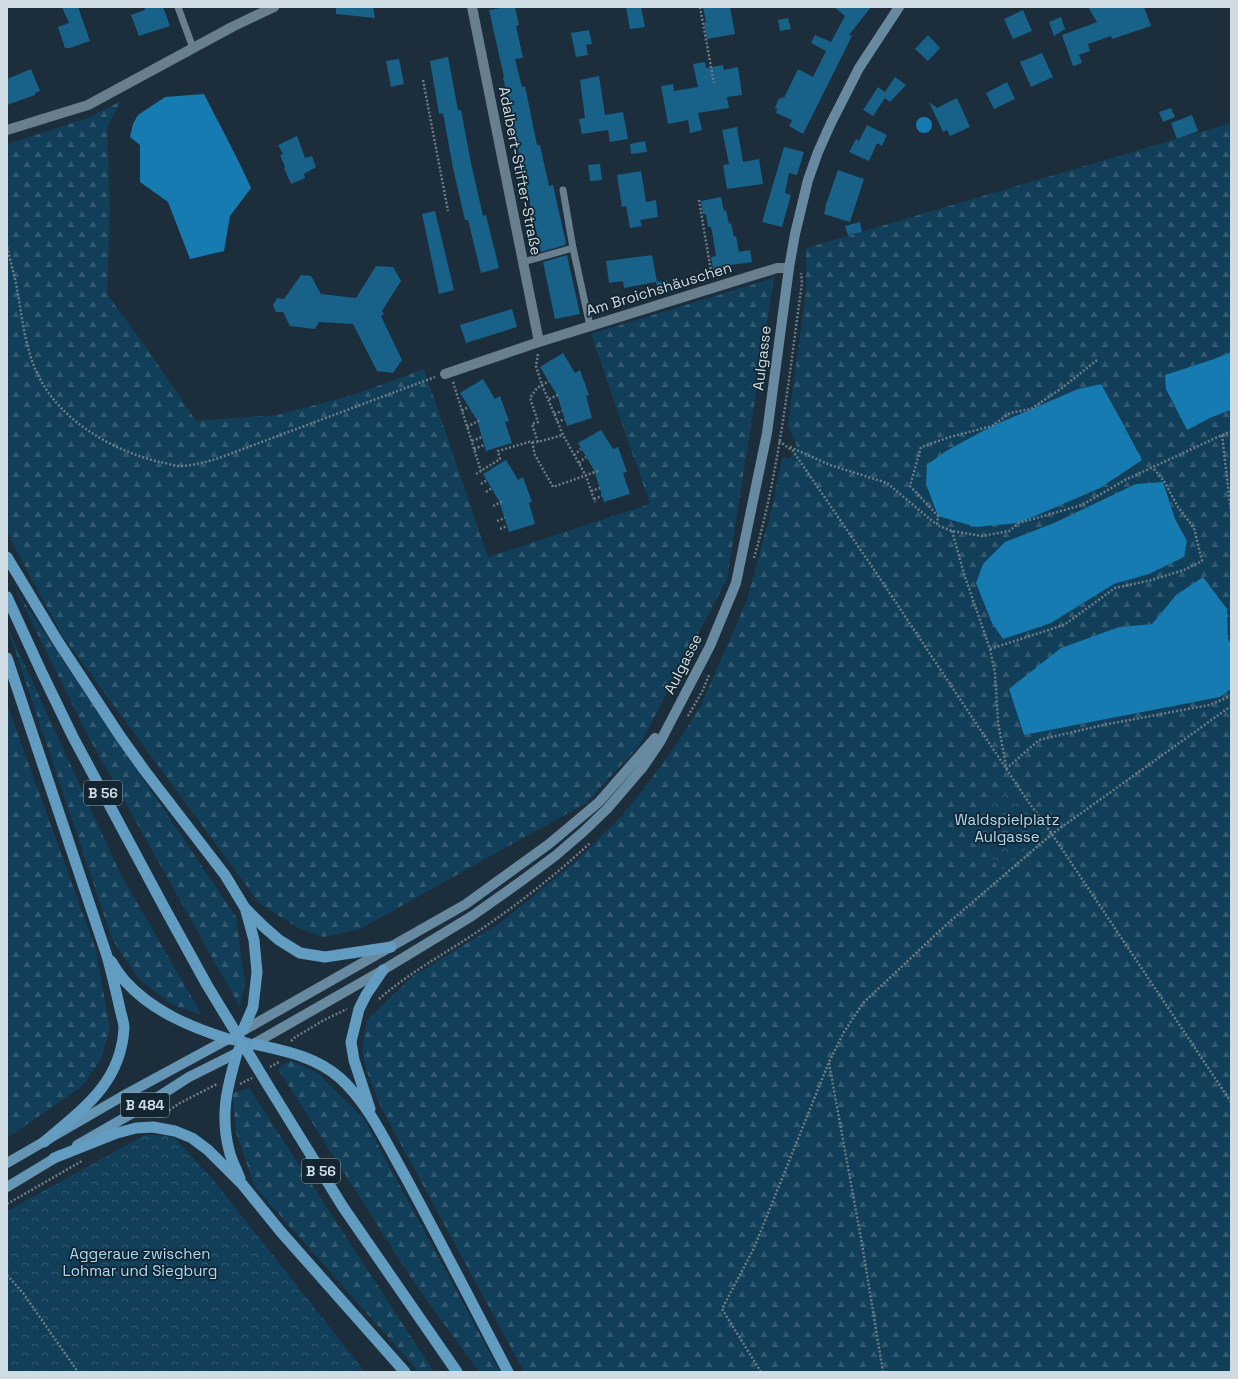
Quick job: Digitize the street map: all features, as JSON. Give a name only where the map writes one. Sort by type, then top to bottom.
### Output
[{"type":"highway","points":[[7,557],[57,640],[120,736],[225,875],[245,908],[254,940],[257,972],[253,1007],[242,1036]]},
{"type":"highway","name":"B 56","points":[[7,597],[77,744],[156,893],[207,985],[343,1207],[457,1372]]},
{"type":"highway","points":[[7,658],[107,956],[116,987],[124,1026],[120,1052],[113,1071],[103,1088],[87,1105],[44,1142]]},
{"type":"highway","points":[[245,908],[279,940],[300,953],[325,957],[391,947]]},
{"type":"highway","points":[[107,956],[125,981],[141,996],[164,1013],[204,1032],[228,1039]]},
{"type":"highway","points":[[372,1117],[354,1060],[351,1042],[359,1009],[366,995],[383,970]]},
{"type":"highway","points":[[254,1044],[300,1055],[318,1063],[340,1078],[356,1096],[372,1117],[508,1372]]},
{"type":"highway","points":[[237,1053],[227,1086],[224,1106],[225,1130],[229,1152],[242,1184]]},
{"type":"highway","points":[[54,1158],[117,1133],[136,1128],[153,1127],[175,1131],[192,1138],[208,1150],[242,1184],[281,1232],[405,1372]]},
{"type":"main road","name":"Aulgasse","points":[[671,720],[710,646],[736,583],[767,433],[789,268],[795,234],[808,180],[818,152],[831,123],[859,68],[899,7]]},
{"type":"main road","points":[[228,1039],[242,1036],[466,904],[565,831],[599,802],[671,720]]},
{"type":"main road","points":[[237,1053],[383,970],[472,916],[555,856],[583,832],[606,809],[643,767],[660,742],[671,720]]},
{"type":"main road","points":[[242,1036],[254,1044]]},
{"type":"main road","points":[[237,1053],[242,1036]]},
{"type":"main road","name":"B 484","points":[[7,1163],[121,1097],[228,1039]]},
{"type":"main road","name":"B 484","points":[[7,1187],[131,1114],[189,1077],[237,1053]]},
{"type":"street","points":[[7,130],[88,105],[232,27],[274,7]]},
{"type":"street","name":"Adalbert-Stifter-Straße","points":[[472,7],[539,342]]},
{"type":"street","name":"Am Broichshäuschen","points":[[449,372],[539,342],[777,268],[789,268]]},
{"type":"lane","points":[[178,7],[193,48]]},
{"type":"lane","points":[[563,190],[573,248],[590,326]]},
{"type":"lane","points":[[523,262],[573,248]]},
{"type":"path","points":[[700,7],[714,82]]},
{"type":"path","points":[[423,80],[448,211]]},
{"type":"path","points":[[699,200],[713,288]]},
{"type":"path","points":[[7,247],[16,282],[23,324],[31,358],[39,377],[52,398],[84,428],[126,452],[177,466],[199,464],[219,458],[449,372],[481,471]]},
{"type":"path","points":[[753,564],[767,507],[780,442],[802,283],[801,271]]},
{"type":"path","points":[[539,342],[536,366],[542,385],[563,434],[586,476],[595,500],[602,496]]},
{"type":"path","points":[[937,525],[938,516],[910,486],[920,447],[992,426],[1010,413],[1032,409],[1062,388],[1097,360]]},
{"type":"path","points":[[539,376],[544,373]]},
{"type":"path","points":[[538,442],[532,424],[538,422],[530,398],[537,388],[549,381]]},
{"type":"path","points":[[549,400],[560,394]]},
{"type":"path","points":[[459,402],[463,399]]},
{"type":"path","points":[[462,412],[468,407]]},
{"type":"path","points":[[554,414],[562,411]]},
{"type":"path","points":[[558,422],[565,419]]},
{"type":"path","points":[[467,427],[480,420]]},
{"type":"path","points":[[780,442],[830,465],[887,484],[937,525],[952,531],[982,536],[1009,531],[1019,523],[1082,505],[1125,480],[1231,432]]},
{"type":"path","points":[[476,474],[500,459],[498,451],[532,442],[538,442],[563,434]]},
{"type":"path","points":[[1222,435],[1231,512]]},
{"type":"path","points":[[472,441],[482,437]]},
{"type":"path","points":[[532,442],[535,455],[553,487],[598,471]]},
{"type":"path","points":[[780,442],[793,451],[873,568],[1006,769],[1052,834],[1231,1102]]},
{"type":"path","points":[[474,449],[484,445]]},
{"type":"path","points":[[574,455],[581,449]]},
{"type":"path","points":[[579,463],[586,457]]},
{"type":"path","points":[[990,649],[1064,625],[1116,588],[1152,580],[1184,570],[1202,561],[1194,528],[1178,507],[1164,481],[1153,468]]},
{"type":"path","points":[[481,484],[487,480]]},
{"type":"path","points":[[486,492],[492,488]]},
{"type":"path","points":[[591,491],[600,488]]},
{"type":"path","points":[[493,506],[503,501]]},
{"type":"path","points":[[497,521],[505,518]]},
{"type":"path","points":[[500,529],[508,526]]},
{"type":"path","points":[[952,531],[965,577],[990,649],[995,673],[998,722],[1006,769]]},
{"type":"path","points":[[684,722],[703,690],[712,669]]},
{"type":"path","points":[[1006,769],[1039,740],[1103,725],[1209,705],[1231,696]]},
{"type":"path","points":[[761,1372],[722,1309],[754,1248],[829,1062],[844,1032],[864,1003],[947,924],[1052,834],[1231,706]]},
{"type":"path","points":[[377,1001],[393,986],[480,930],[537,889],[593,840]]},
{"type":"path","points":[[266,1070],[285,1059],[294,1038],[324,1020],[350,1007],[359,1009]]},
{"type":"path","points":[[829,1062],[860,1236],[882,1372]]},
{"type":"path","points":[[153,1127],[156,1118],[180,1103],[216,1084],[234,1088],[253,1077]]},
{"type":"path","points":[[7,1204],[85,1159]]},
{"type":"path","points":[[7,1275],[23,1294],[78,1372]]},
{"type":"green space","points":[[121,101],[107,128],[110,211],[107,294],[148,350],[196,421],[277,415],[353,395],[424,369],[488,557],[650,504],[591,334],[774,278],[727,579],[639,746],[586,803],[360,929],[324,937],[300,929],[260,904],[62,635],[7,533],[7,144],[88,118]]},
{"type":"green space","points":[[1231,123],[1231,352],[1165,375],[1187,430],[1210,418],[1231,410],[1231,644],[1228,639],[1226,609],[1176,595],[1152,624],[1119,627],[1009,689],[1024,735],[1220,697],[1231,689],[1231,1372],[524,1372],[382,1109],[367,1072],[362,1050],[367,1020],[413,976],[500,923],[574,863],[622,816],[679,741],[701,705],[747,600],[773,504],[782,457],[790,459],[797,447],[788,425],[806,290],[806,248]],"holes":[[[1101,384],[1142,460],[1100,488],[992,426],[1078,389]],[[1163,482],[1175,519],[1187,541],[1149,574],[1114,584],[1051,623],[1005,542],[1093,506]]]},
{"type":"green space","points":[[16,590],[236,917],[245,984],[240,1007],[87,734]]},
{"type":"green space","points":[[7,626],[121,875],[202,1015],[171,1004],[139,979],[112,939]]},
{"type":"green space","points":[[7,704],[96,950],[110,1029],[100,1061],[81,1087],[7,1138]]},
{"type":"green space","name":"Waldspielplatz Aulgasse","points":[[1012,788],[1044,834],[1000,871],[976,831],[977,817]]},
{"type":"green space","points":[[290,1060],[318,1073],[364,1119],[500,1372],[479,1372],[413,1281],[278,1069]]},
{"type":"green space","points":[[249,1088],[434,1372],[419,1372],[255,1187],[236,1132],[232,1093]]},
{"type":"green space","name":"Aggeraue zwischen Lohmar und Siegburg","points":[[147,1134],[174,1137],[215,1182],[365,1372],[7,1372],[7,1211]]},
{"type":"water","points":[[204,94],[251,188],[230,216],[224,251],[190,259],[168,202],[140,182],[140,145],[130,137],[133,124],[138,115],[165,97]]},
{"type":"water","points":[[924,117],[930,119],[932,125],[930,131],[924,133],[918,131],[916,125],[918,119]]},
{"type":"water","points":[[1231,352],[1231,410],[1210,418],[1187,430],[1166,389],[1165,375]]},
{"type":"water","points":[[1101,384],[1142,460],[1100,488],[1019,523],[976,527],[938,516],[926,484],[927,465],[946,451],[992,426],[1078,389]]},
{"type":"water","points":[[1163,482],[1175,519],[1187,541],[1184,557],[1149,574],[1114,584],[1051,623],[1003,639],[992,623],[976,583],[983,564],[1005,542],[1056,522],[1136,484]]},
{"type":"water","points":[[1203,577],[1227,609],[1228,639],[1231,644],[1231,689],[1220,697],[1024,735],[1009,689],[1061,648],[1119,627],[1152,624],[1176,595]]},
{"type":"building","points":[[62,7],[78,7],[90,41],[70,48],[65,48],[58,27],[69,23]]},
{"type":"building","points":[[144,7],[163,7],[170,26],[139,36],[131,15],[145,10]]},
{"type":"building","points":[[336,7],[373,7],[375,18],[336,14]]},
{"type":"building","points":[[515,7],[519,25],[516,26],[523,58],[515,59],[522,87],[525,86],[537,145],[540,145],[549,186],[553,185],[566,243],[565,245],[541,252],[489,10]]},
{"type":"building","points":[[626,7],[641,7],[645,27],[630,29]]},
{"type":"building","points":[[703,7],[730,7],[735,34],[707,39]]},
{"type":"building","points":[[834,7],[871,7],[849,35],[852,36],[803,134],[789,126],[792,120],[776,113],[777,109],[775,108],[779,98],[784,98],[798,69],[813,77],[826,51],[811,43],[815,35],[831,42],[845,16]]},
{"type":"building","points":[[1088,7],[1144,7],[1151,26],[1112,39],[1111,36],[1088,44],[1090,51],[1079,55],[1082,63],[1073,66],[1062,35],[1097,22]]},
{"type":"building","points":[[1023,10],[1032,31],[1013,39],[1004,19]]},
{"type":"building","points":[[1061,17],[1065,29],[1054,36],[1049,22]]},
{"type":"building","points":[[788,18],[791,29],[780,31],[778,20]]},
{"type":"building","points":[[589,30],[592,44],[586,45],[588,55],[576,57],[571,33]]},
{"type":"building","points":[[928,35],[940,48],[928,61],[915,49]]},
{"type":"building","points":[[1042,53],[1053,77],[1031,87],[1020,62]]},
{"type":"building","points":[[448,57],[458,110],[461,110],[483,216],[486,215],[499,268],[481,273],[468,220],[465,220],[453,168],[443,113],[439,114],[430,61]]},
{"type":"building","points":[[399,59],[404,84],[391,87],[386,61]]},
{"type":"building","points":[[705,62],[706,68],[723,65],[724,70],[738,67],[742,95],[727,97],[729,108],[698,113],[702,130],[690,133],[688,120],[668,124],[661,86],[673,84],[674,91],[698,87],[693,64]]},
{"type":"building","points":[[31,69],[40,91],[35,93],[35,95],[7,105],[7,79]]},
{"type":"building","points":[[599,76],[605,115],[623,112],[628,139],[610,142],[608,130],[582,134],[579,119],[585,118],[580,80]]},
{"type":"building","points":[[895,77],[906,85],[890,102],[885,98],[873,116],[863,110],[878,87],[885,92]]},
{"type":"building","points":[[1007,82],[1015,99],[994,109],[986,93]]},
{"type":"building","points":[[957,98],[970,127],[950,136],[947,130],[943,132],[929,102],[937,108]]},
{"type":"building","points":[[1171,108],[1175,117],[1163,122],[1159,112]]},
{"type":"building","points":[[1192,115],[1198,131],[1177,139],[1171,123]]},
{"type":"building","points":[[867,125],[887,135],[882,146],[877,143],[869,161],[849,152],[856,139],[859,141]]},
{"type":"building","points":[[737,127],[743,162],[759,159],[763,184],[727,189],[723,165],[729,164],[722,130]]},
{"type":"building","points":[[297,136],[305,158],[312,156],[316,167],[304,174],[305,178],[291,184],[280,155],[283,154],[278,145]]},
{"type":"building","points":[[645,141],[647,152],[631,154],[630,144]]},
{"type":"building","points":[[784,147],[804,152],[797,175],[789,173],[785,193],[791,195],[782,227],[762,222]]},
{"type":"building","points":[[600,164],[602,180],[590,181],[588,165]]},
{"type":"building","points":[[838,170],[864,179],[850,222],[824,214]]},
{"type":"building","points":[[641,171],[646,202],[656,200],[658,217],[640,220],[642,226],[630,228],[626,206],[622,207],[617,175]]},
{"type":"building","points":[[721,197],[729,224],[731,223],[734,237],[736,236],[739,252],[750,250],[752,262],[724,266],[725,272],[714,274],[711,257],[716,256],[713,237],[711,227],[708,227],[706,214],[703,214],[701,201]]},
{"type":"building","points":[[435,211],[454,290],[439,294],[422,214]]},
{"type":"building","points":[[860,222],[862,232],[848,235],[845,226]]},
{"type":"building","points":[[567,255],[580,314],[555,319],[543,262]]},
{"type":"building","points":[[652,255],[657,282],[667,280],[669,290],[658,294],[656,282],[624,288],[623,281],[609,283],[606,261]]},
{"type":"building","points":[[376,266],[393,267],[401,281],[382,311],[384,314],[381,316],[402,360],[393,373],[377,371],[353,324],[319,322],[315,329],[290,326],[283,312],[276,312],[273,305],[277,298],[284,299],[301,275],[311,276],[321,294],[356,298]]},
{"type":"building","points":[[512,309],[517,327],[466,343],[460,325]]},
{"type":"building","points":[[563,353],[575,373],[580,370],[589,395],[586,396],[592,418],[567,426],[557,395],[540,367]]},
{"type":"building","points":[[483,379],[495,399],[500,396],[509,421],[505,422],[512,443],[486,451],[477,420],[460,393]]},
{"type":"building","points":[[601,430],[613,449],[618,447],[627,472],[623,473],[630,494],[604,502],[594,470],[578,443]]},
{"type":"building","points":[[506,460],[518,480],[523,477],[532,502],[529,503],[535,524],[509,532],[499,501],[483,474]]}]
